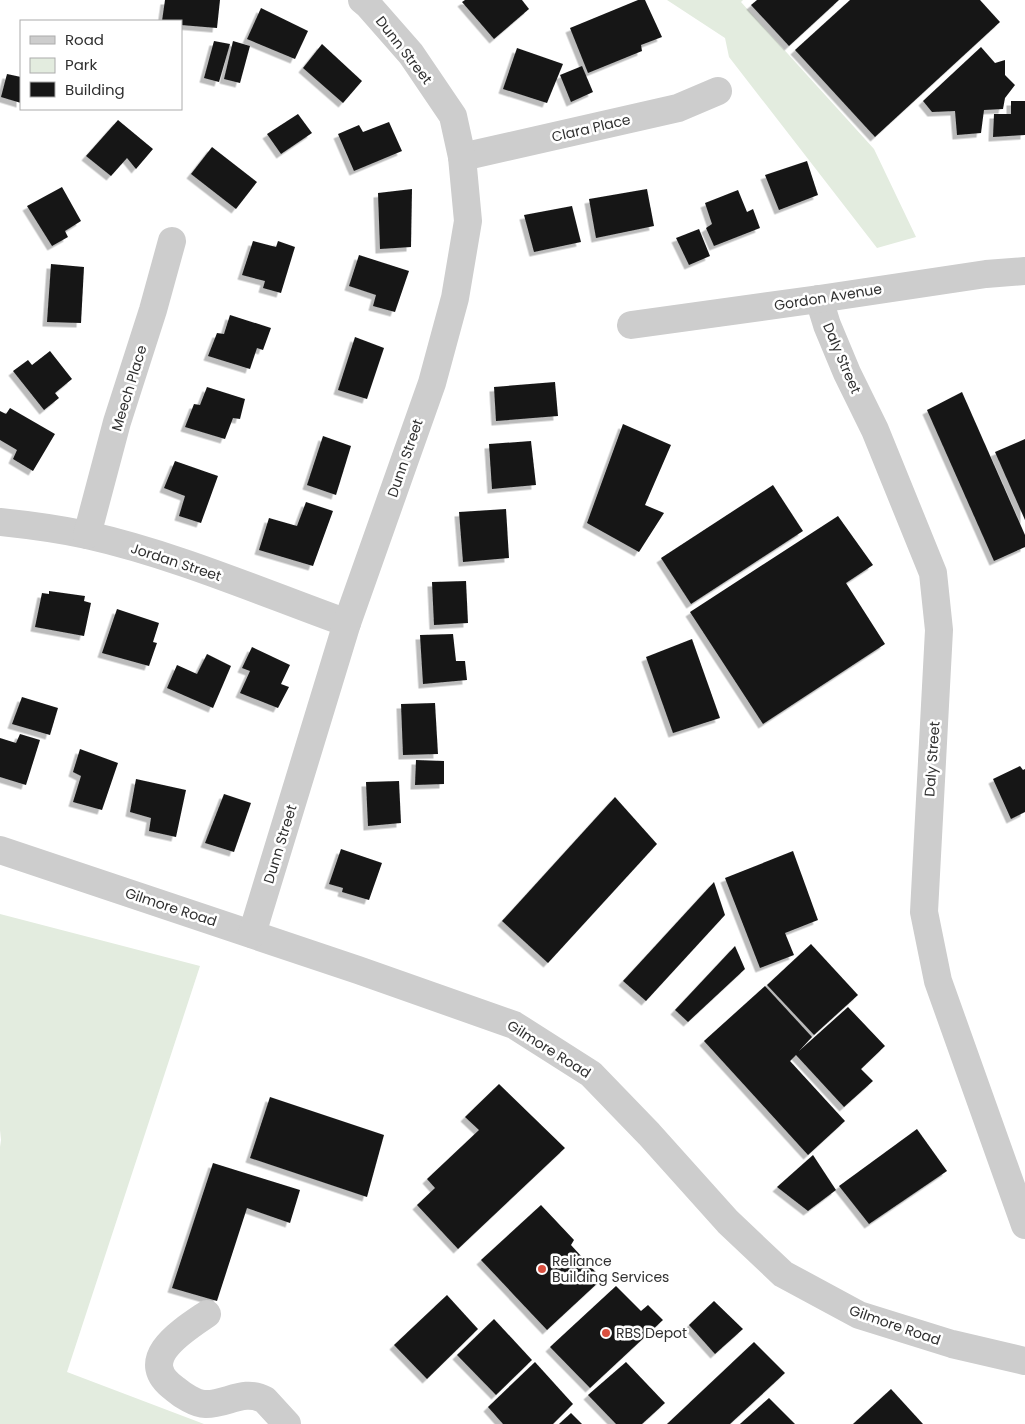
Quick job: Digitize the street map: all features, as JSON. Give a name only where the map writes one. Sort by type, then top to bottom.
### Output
[{"type":"street","name":"Dunn Street","points":[[252,934],[347,623],[432,383],[455,298],[468,221],[462,157],[453,116],[410,54],[362,0]]},
{"type":"street","name":"Clara Place","points":[[462,157],[678,108],[718,90]]},
{"type":"street","name":"Meech Place","points":[[87,535],[117,422],[153,310],[172,240]]},
{"type":"street","name":"Gordon Avenue","points":[[631,325],[976,275],[1025,271]]},
{"type":"street","name":"Daly Street","points":[[819,299],[827,325],[875,430],[933,574],[939,630],[924,912],[938,981],[1025,1225]]},
{"type":"street","name":"Jordan Street","points":[[0,522],[87,535],[166,557],[347,623]]},
{"type":"street","name":"Gilmore Road","points":[[0,850],[358,970],[514,1025],[591,1074],[649,1134],[728,1222],[783,1274],[859,1315],[952,1344],[1025,1361]]},
{"type":"street","points":[[207,1314],[188,1327],[168,1345],[158,1361],[161,1377],[175,1390],[203,1404],[245,1395],[255,1396],[265,1400],[287,1424]]},
{"type":"green space","points":[[667,0],[743,0],[741,2],[874,149],[916,237],[877,248],[729,57],[725,38]]},
{"type":"green space","points":[[0,914],[200,966],[67,1372],[204,1424],[0,1424]]},
{"type":"building","points":[[165,0],[220,0],[217,28],[182,25],[182,20],[162,20]]},
{"type":"building","points":[[465,0],[522,0],[529,9],[494,39],[462,2]]},
{"type":"building","points":[[638,0],[645,0],[662,37],[641,45],[642,51],[588,73],[570,28]]},
{"type":"building","points":[[757,0],[839,0],[789,46],[751,5]]},
{"type":"building","points":[[850,0],[980,0],[1000,22],[875,137],[795,50]]},
{"type":"building","points":[[261,8],[308,31],[295,59],[247,39]]},
{"type":"building","points":[[214,41],[230,44],[219,82],[204,78]]},
{"type":"building","points":[[233,41],[250,46],[240,83],[224,79]]},
{"type":"building","points":[[322,44],[362,81],[343,103],[303,68]]},
{"type":"building","points":[[981,47],[995,63],[1005,60],[1005,75],[1015,85],[1005,98],[1003,109],[984,110],[981,133],[957,135],[955,111],[932,112],[923,101]]},
{"type":"building","points":[[517,48],[563,64],[547,103],[503,89]]},
{"type":"building","points":[[582,66],[593,92],[571,102],[560,75]]},
{"type":"building","points":[[7,74],[20,77],[20,103],[1,97]]},
{"type":"building","points":[[1011,101],[1025,101],[1025,135],[993,137],[994,114],[1011,114]]},
{"type":"building","points":[[298,114],[312,133],[281,154],[267,134]]},
{"type":"building","points":[[118,120],[153,149],[136,169],[127,158],[111,176],[86,156]]},
{"type":"building","points":[[389,122],[402,151],[354,171],[338,134],[359,125],[363,132]]},
{"type":"building","points":[[212,147],[257,182],[236,209],[191,174]]},
{"type":"building","points":[[807,161],[818,195],[779,210],[765,175]]},
{"type":"building","points":[[62,187],[81,221],[65,231],[68,237],[52,246],[27,206]]},
{"type":"building","points":[[412,189],[411,247],[380,249],[378,193]]},
{"type":"building","points":[[647,189],[654,226],[596,238],[589,199]]},
{"type":"building","points":[[738,190],[747,212],[753,209],[760,228],[714,246],[706,228],[712,224],[705,203]]},
{"type":"building","points":[[572,206],[581,242],[534,252],[524,215]]},
{"type":"building","points":[[699,229],[710,256],[689,265],[676,238]]},
{"type":"building","points":[[253,241],[276,247],[278,241],[295,247],[281,293],[263,288],[265,281],[242,275]]},
{"type":"building","points":[[359,255],[409,271],[395,312],[373,306],[376,295],[349,286]]},
{"type":"building","points":[[51,264],[84,267],[81,323],[47,322]]},
{"type":"building","points":[[230,315],[271,328],[263,350],[257,348],[250,369],[208,356],[217,333],[224,334]]},
{"type":"building","points":[[355,337],[384,348],[367,399],[338,390]]},
{"type":"building","points":[[50,351],[72,379],[55,393],[59,398],[44,410],[13,371],[28,360],[32,365]]},
{"type":"building","points":[[555,382],[558,416],[496,421],[494,387]]},
{"type":"building","points":[[207,387],[245,399],[240,419],[233,418],[225,439],[185,427],[194,404],[200,405]]},
{"type":"building","points":[[962,392],[1025,535],[1025,547],[994,561],[927,410]]},
{"type":"building","points":[[10,408],[55,434],[33,471],[13,459],[17,450],[0,440],[0,411],[6,414]]},
{"type":"building","points":[[623,424],[671,445],[645,505],[664,513],[639,552],[587,523]]},
{"type":"building","points":[[323,436],[351,446],[336,495],[307,485]]},
{"type":"building","points":[[1025,439],[1025,520],[995,452]]},
{"type":"building","points":[[531,441],[536,485],[492,489],[489,444]]},
{"type":"building","points":[[175,461],[218,476],[201,523],[179,516],[185,496],[164,488]]},
{"type":"building","points":[[773,485],[803,531],[691,604],[661,558]]},
{"type":"building","points":[[306,502],[333,511],[313,566],[259,550],[269,518],[297,526]]},
{"type":"building","points":[[506,509],[509,558],[463,562],[459,512]]},
{"type":"building","points":[[838,516],[873,565],[846,583],[885,644],[763,724],[690,612]]},
{"type":"building","points":[[466,581],[468,623],[434,625],[432,582]]},
{"type":"building","points":[[49,591],[85,596],[84,601],[91,603],[84,636],[35,627],[42,593],[49,594]]},
{"type":"building","points":[[117,609],[159,623],[153,642],[157,643],[149,666],[102,653]]},
{"type":"building","points":[[453,634],[456,661],[465,661],[467,680],[423,684],[420,635]]},
{"type":"building","points":[[692,639],[720,718],[673,733],[646,657]]},
{"type":"building","points":[[252,647],[290,665],[281,684],[289,687],[278,708],[240,693],[250,671],[242,668]]},
{"type":"building","points":[[207,654],[231,666],[213,708],[167,688],[177,665],[197,674]]},
{"type":"building","points":[[22,697],[58,708],[50,735],[12,724]]},
{"type":"building","points":[[435,703],[438,754],[403,755],[401,704]]},
{"type":"building","points":[[20,734],[40,740],[26,785],[0,777],[0,738],[16,743]]},
{"type":"building","points":[[80,749],[118,763],[102,810],[73,802],[81,776],[73,772]]},
{"type":"building","points":[[416,760],[444,761],[444,784],[415,785]]},
{"type":"building","points":[[1020,766],[1023,770],[1025,769],[1025,812],[1011,819],[993,779]]},
{"type":"building","points":[[136,779],[186,790],[176,837],[149,831],[151,818],[130,812]]},
{"type":"building","points":[[399,781],[401,823],[368,826],[366,782]]},
{"type":"building","points":[[224,794],[251,803],[234,852],[205,843]]},
{"type":"building","points":[[615,797],[657,844],[548,963],[502,921]]},
{"type":"building","points":[[341,849],[382,863],[369,900],[342,892],[343,888],[329,884]]},
{"type":"building","points":[[793,851],[818,920],[785,933],[794,955],[760,968],[725,878]]},
{"type":"building","points":[[714,882],[725,915],[646,1001],[623,981]]},
{"type":"building","points":[[811,944],[858,995],[814,1035],[767,985]]},
{"type":"building","points":[[735,946],[745,969],[688,1022],[675,1010]]},
{"type":"building","points":[[765,986],[812,1037],[799,1051],[848,1007],[885,1046],[861,1069],[873,1081],[844,1107],[796,1055],[790,1061],[845,1121],[808,1155],[704,1041]]},
{"type":"building","points":[[499,1084],[565,1148],[458,1249],[417,1205],[435,1188],[427,1179],[479,1130],[465,1117]]},
{"type":"building","points":[[270,1097],[384,1135],[367,1197],[250,1158]]},
{"type":"building","points":[[917,1129],[947,1171],[869,1224],[839,1186]]},
{"type":"building","points":[[813,1155],[836,1190],[808,1211],[777,1187]]},
{"type":"building","points":[[213,1163],[300,1190],[290,1223],[247,1208],[217,1301],[172,1288]]},
{"type":"building","name":"Reliance Building Services","points":[[541,1205],[574,1240],[571,1245],[602,1279],[547,1330],[481,1260]]},
{"type":"building","name":"RBS Depot","points":[[616,1286],[641,1311],[648,1305],[663,1320],[590,1388],[550,1347]]},
{"type":"building","points":[[447,1295],[478,1329],[427,1379],[394,1345]]},
{"type":"building","points":[[714,1301],[743,1329],[715,1354],[689,1325]]},
{"type":"building","points":[[494,1319],[532,1360],[496,1395],[457,1355]]},
{"type":"building","points":[[754,1342],[785,1373],[730,1424],[667,1424]]},
{"type":"building","points":[[535,1362],[573,1404],[553,1424],[503,1424],[488,1407]]},
{"type":"building","points":[[626,1362],[665,1403],[642,1424],[616,1424],[588,1395]]},
{"type":"building","points":[[891,1389],[923,1424],[853,1424]]},
{"type":"building","points":[[769,1398],[795,1424],[740,1424]]},
{"type":"building","points":[[571,1413],[582,1424],[559,1424]]},
{"type":"place","name":"Reliance Building Services","points":[[542,1269]]},
{"type":"place","name":"RBS Depot","points":[[606,1333]]}]
